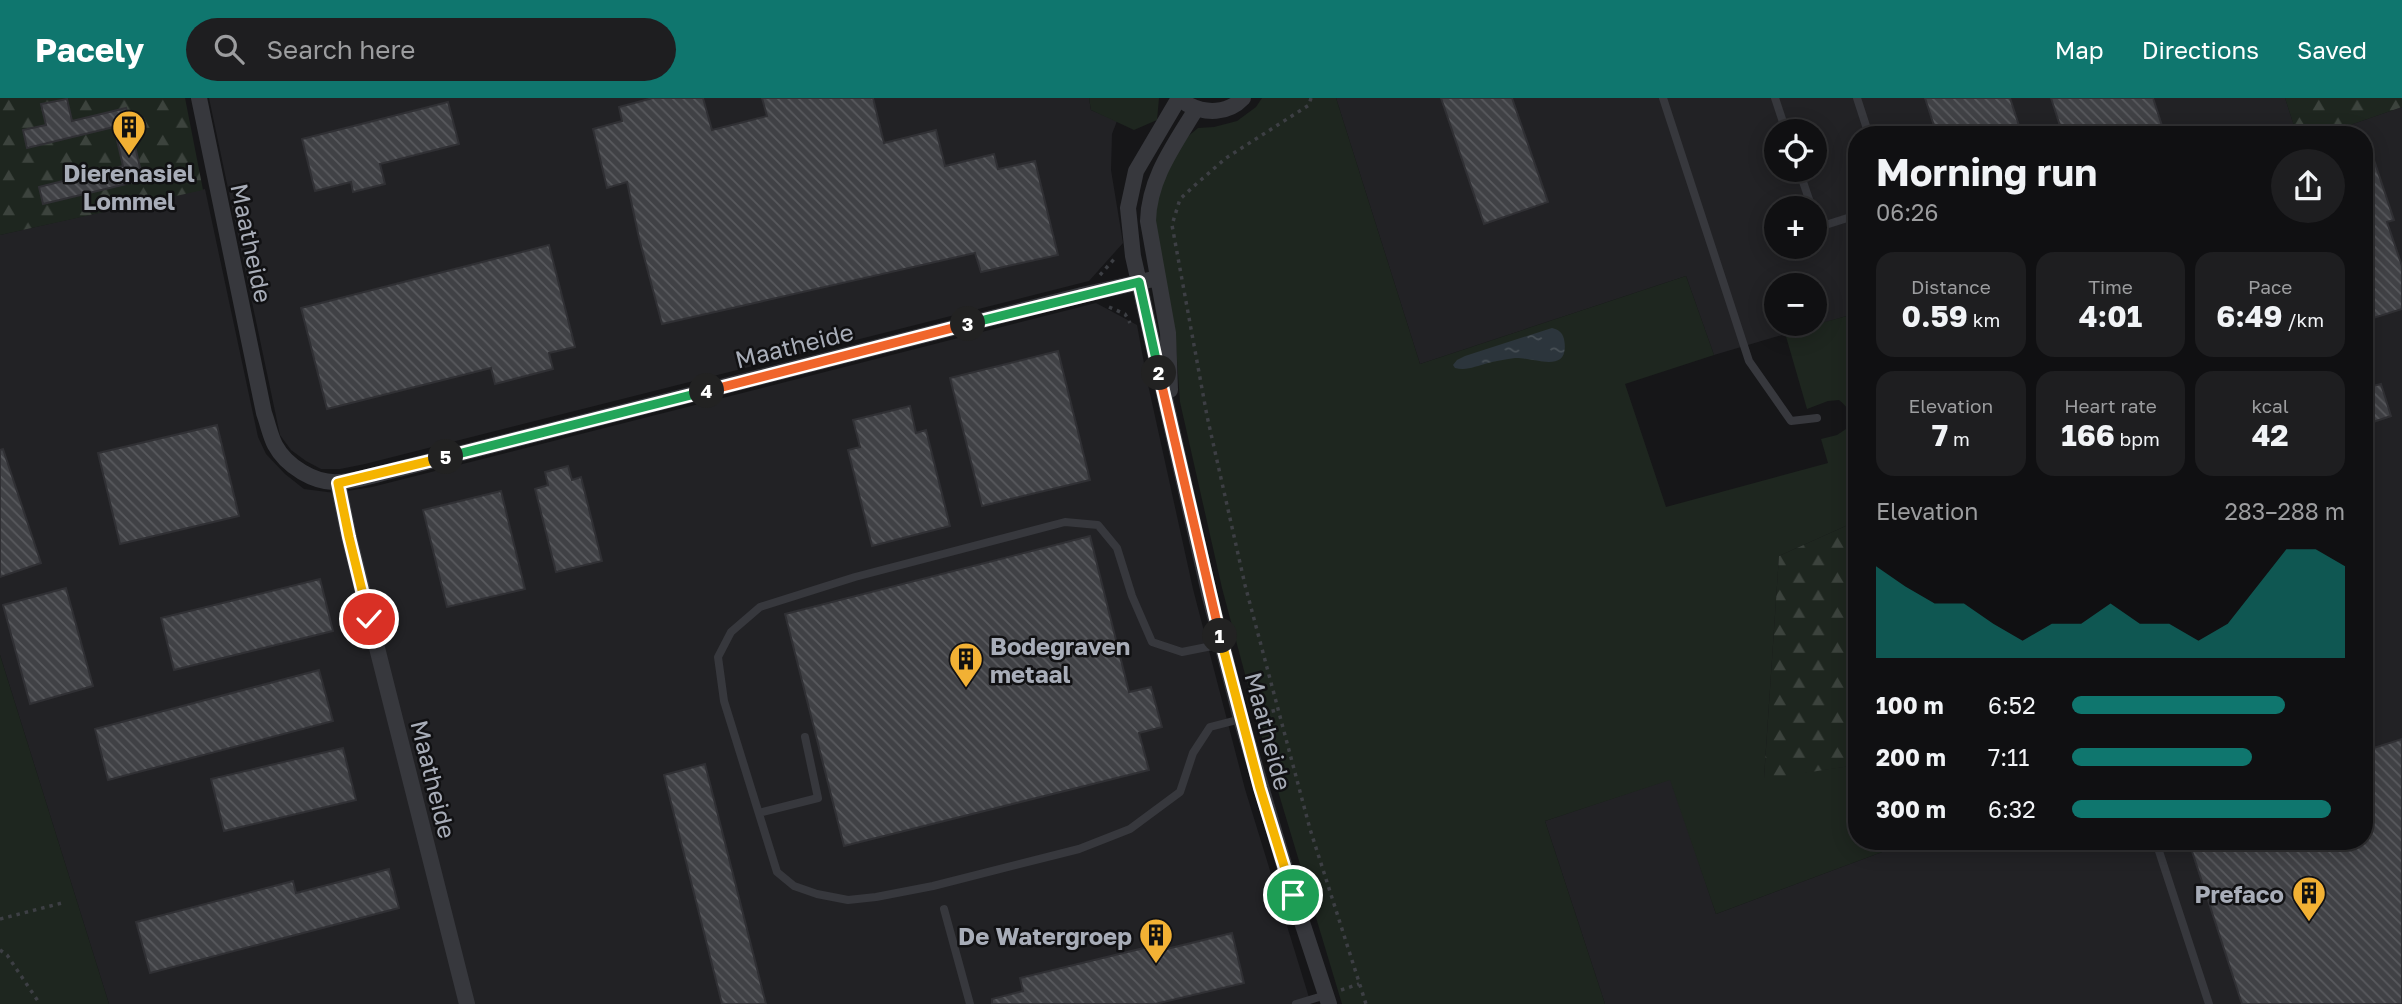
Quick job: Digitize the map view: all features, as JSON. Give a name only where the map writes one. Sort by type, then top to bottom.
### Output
[{"type":"street","name":"Maatheide","points":[[199,98],[264,413],[275,446],[303,473],[320,480],[338,483],[1158,278]]},
{"type":"street","name":"Maatheide","points":[[1171,424],[1168,333],[1148,209],[1155,178],[1196,109],[1179,98],[1136,171],[1128,208],[1128,222],[1171,424],[1241,719],[1264,802],[1327,1000]]},
{"type":"street","points":[[1196,109],[1211,112],[1226,109],[1243,98]]},
{"type":"street","name":"Maatheide","points":[[338,483],[349,537],[467,1004]]},
{"type":"lane","points":[[1663,98],[1749,361],[1791,421],[1817,418]]},
{"type":"lane","points":[[1775,98],[1782,119]]},
{"type":"lane","points":[[1857,98],[1866,126]]},
{"type":"lane","points":[[1827,224],[1848,218]]},
{"type":"lane","points":[[1222,644],[1182,652],[1152,642],[1132,596],[1118,548],[1098,525],[1065,522],[855,577],[760,607],[731,632],[719,657],[724,701],[777,873],[794,886],[848,900],[922,889],[1079,849],[1130,829],[1180,792],[1193,753],[1210,727],[1241,719]]},
{"type":"lane","points":[[759,813],[818,798],[805,737]]},
{"type":"lane","points":[[2159,850],[2209,1004]]},
{"type":"lane","points":[[944,909],[970,1004]]},
{"type":"lane","points":[[1296,1004],[1327,1000]]},
{"type":"path","points":[[1311,98],[1309,105],[1226,158],[1180,199],[1172,225],[1210,429],[1245,584],[1314,842],[1366,1004]]},
{"type":"path","points":[[1241,719],[1277,710]]},
{"type":"path","points":[[0,919],[62,903]]},
{"type":"path","points":[[0,950],[7,955],[40,1004]]},
{"type":"shaded area","points":[[209,98],[1089,98],[1091,110],[1117,121],[1112,134],[1111,170],[1123,243],[1089,281],[365,464],[340,469],[321,469],[291,450],[280,435]]},
{"type":"shaded area","points":[[1336,98],[2285,98],[2294,126],[1848,126],[1848,316],[1827,322],[1827,273],[1764,273],[1764,336],[1779,336],[1714,355],[1686,276],[1420,364]]},
{"type":"shaded area","points":[[2402,107],[2402,1004],[1605,1004],[1545,821],[1671,779],[1716,914],[1888,850],[2373,850],[2373,126],[2347,126]]},
{"type":"shaded area","points":[[205,189],[258,437],[266,454],[304,489],[335,493],[372,487],[1096,303],[1137,325],[1193,589],[1245,789],[1311,1004],[109,1004],[0,655],[0,235]]},
{"type":"green space","points":[[0,98],[185,98],[203,190],[0,235]]},
{"type":"green space","points":[[1089,98],[1159,98],[1157,120],[1134,130],[1091,110]]},
{"type":"green space","points":[[1262,98],[1336,98],[1420,364],[1686,276],[1714,355],[1625,384],[1666,507],[1828,463],[1821,439],[1837,435],[1848,428],[1848,525],[1779,556],[1764,778],[1848,766],[1848,850],[1888,850],[1716,914],[1670,780],[1545,821],[1605,1004],[1342,1004],[1262,738],[1222,588],[1180,402],[1175,331],[1153,214],[1160,180],[1186,138],[1198,128],[1237,121],[1256,107]]},
{"type":"green space","points":[[2285,98],[2402,98],[2402,107],[2347,126],[2294,126]]},
{"type":"green space","points":[[1848,316],[1848,410],[1839,400],[1807,409],[1786,336],[1827,336],[1827,321]]},
{"type":"green space","points":[[1848,525],[1848,766],[1764,779],[1779,556]]},
{"type":"green space","points":[[0,655],[109,1004],[0,1004]]},
{"type":"water","points":[[1552,328],[1560,332],[1564,339],[1565,350],[1562,357],[1556,361],[1515,358],[1468,369],[1455,368],[1453,365],[1465,356]]},
{"type":"building","points":[[653,98],[703,98],[712,130],[767,116],[762,98],[873,98],[884,143],[936,130],[945,166],[994,154],[998,169],[1035,161],[1058,255],[981,272],[975,253],[662,324],[627,182],[607,188],[593,129],[622,121],[619,107]]},
{"type":"building","points":[[1441,98],[1512,98],[1548,202],[1484,224]]},
{"type":"building","points":[[1925,98],[2010,98],[2019,126],[1934,126]]},
{"type":"building","points":[[2051,98],[2153,98],[2162,126],[2060,126]]},
{"type":"building","name":"Dierenasiel Lommel","points":[[67,99],[72,121],[126,108],[143,180],[43,204],[39,187],[123,166],[114,127],[27,148],[23,130],[46,125],[41,104]]},
{"type":"building","points":[[448,102],[459,144],[380,164],[385,184],[353,192],[351,182],[315,191],[302,139]]},
{"type":"building","points":[[2373,157],[2394,220],[2387,222],[2402,266],[2402,309],[2373,318]]},
{"type":"building","points":[[549,245],[575,347],[549,353],[553,369],[495,384],[491,368],[327,409],[301,308]]},
{"type":"building","points":[[1058,351],[1090,480],[982,506],[950,378]]},
{"type":"building","points":[[2381,384],[2391,416],[2373,422],[2373,386]]},
{"type":"building","points":[[910,406],[916,433],[926,430],[950,526],[872,546],[848,450],[860,447],[853,420]]},
{"type":"building","points":[[217,425],[239,516],[120,544],[98,453]]},
{"type":"building","points":[[3,449],[41,563],[0,577],[0,450]]},
{"type":"building","points":[[568,466],[572,480],[581,477],[602,561],[556,572],[535,489],[548,485],[545,472]]},
{"type":"building","points":[[501,491],[525,589],[447,607],[423,510]]},
{"type":"building","name":"Bodegraven metaal","points":[[1090,536],[1129,692],[1151,687],[1162,727],[1139,733],[1149,770],[844,846],[785,614]]},
{"type":"building","points":[[320,579],[333,631],[174,670],[161,618]]},
{"type":"building","points":[[66,588],[93,686],[30,704],[3,605]]},
{"type":"building","points":[[319,670],[333,721],[108,780],[95,729]]},
{"type":"building","name":"Prefaco","points":[[2402,739],[2402,1004],[2242,1004],[2192,850],[2373,850],[2373,748]]},
{"type":"building","points":[[343,748],[356,800],[224,831],[211,779]]},
{"type":"building","points":[[705,764],[766,1004],[722,1004],[664,775]]},
{"type":"building","points":[[389,869],[399,908],[150,973],[136,922],[293,881],[296,893]]},
{"type":"building","name":"De Watergroep","points":[[1232,933],[1244,983],[1155,1004],[992,1004],[992,999],[1023,991],[1020,978],[1148,947],[1150,953]]},
{"type":"place","name":"Dierenasiel Lommel","points":[[129,157]]},
{"type":"place","name":"Bodegraven metaal","points":[[966,689]]},
{"type":"place","name":"Prefaco","points":[[2309,923]]},
{"type":"place","name":"De Watergroep","points":[[1156,965]]},
{"type":"route","points":[[369,619],[338,483],[1139,282],[1209,593],[1260,788],[1293,895]]}]
